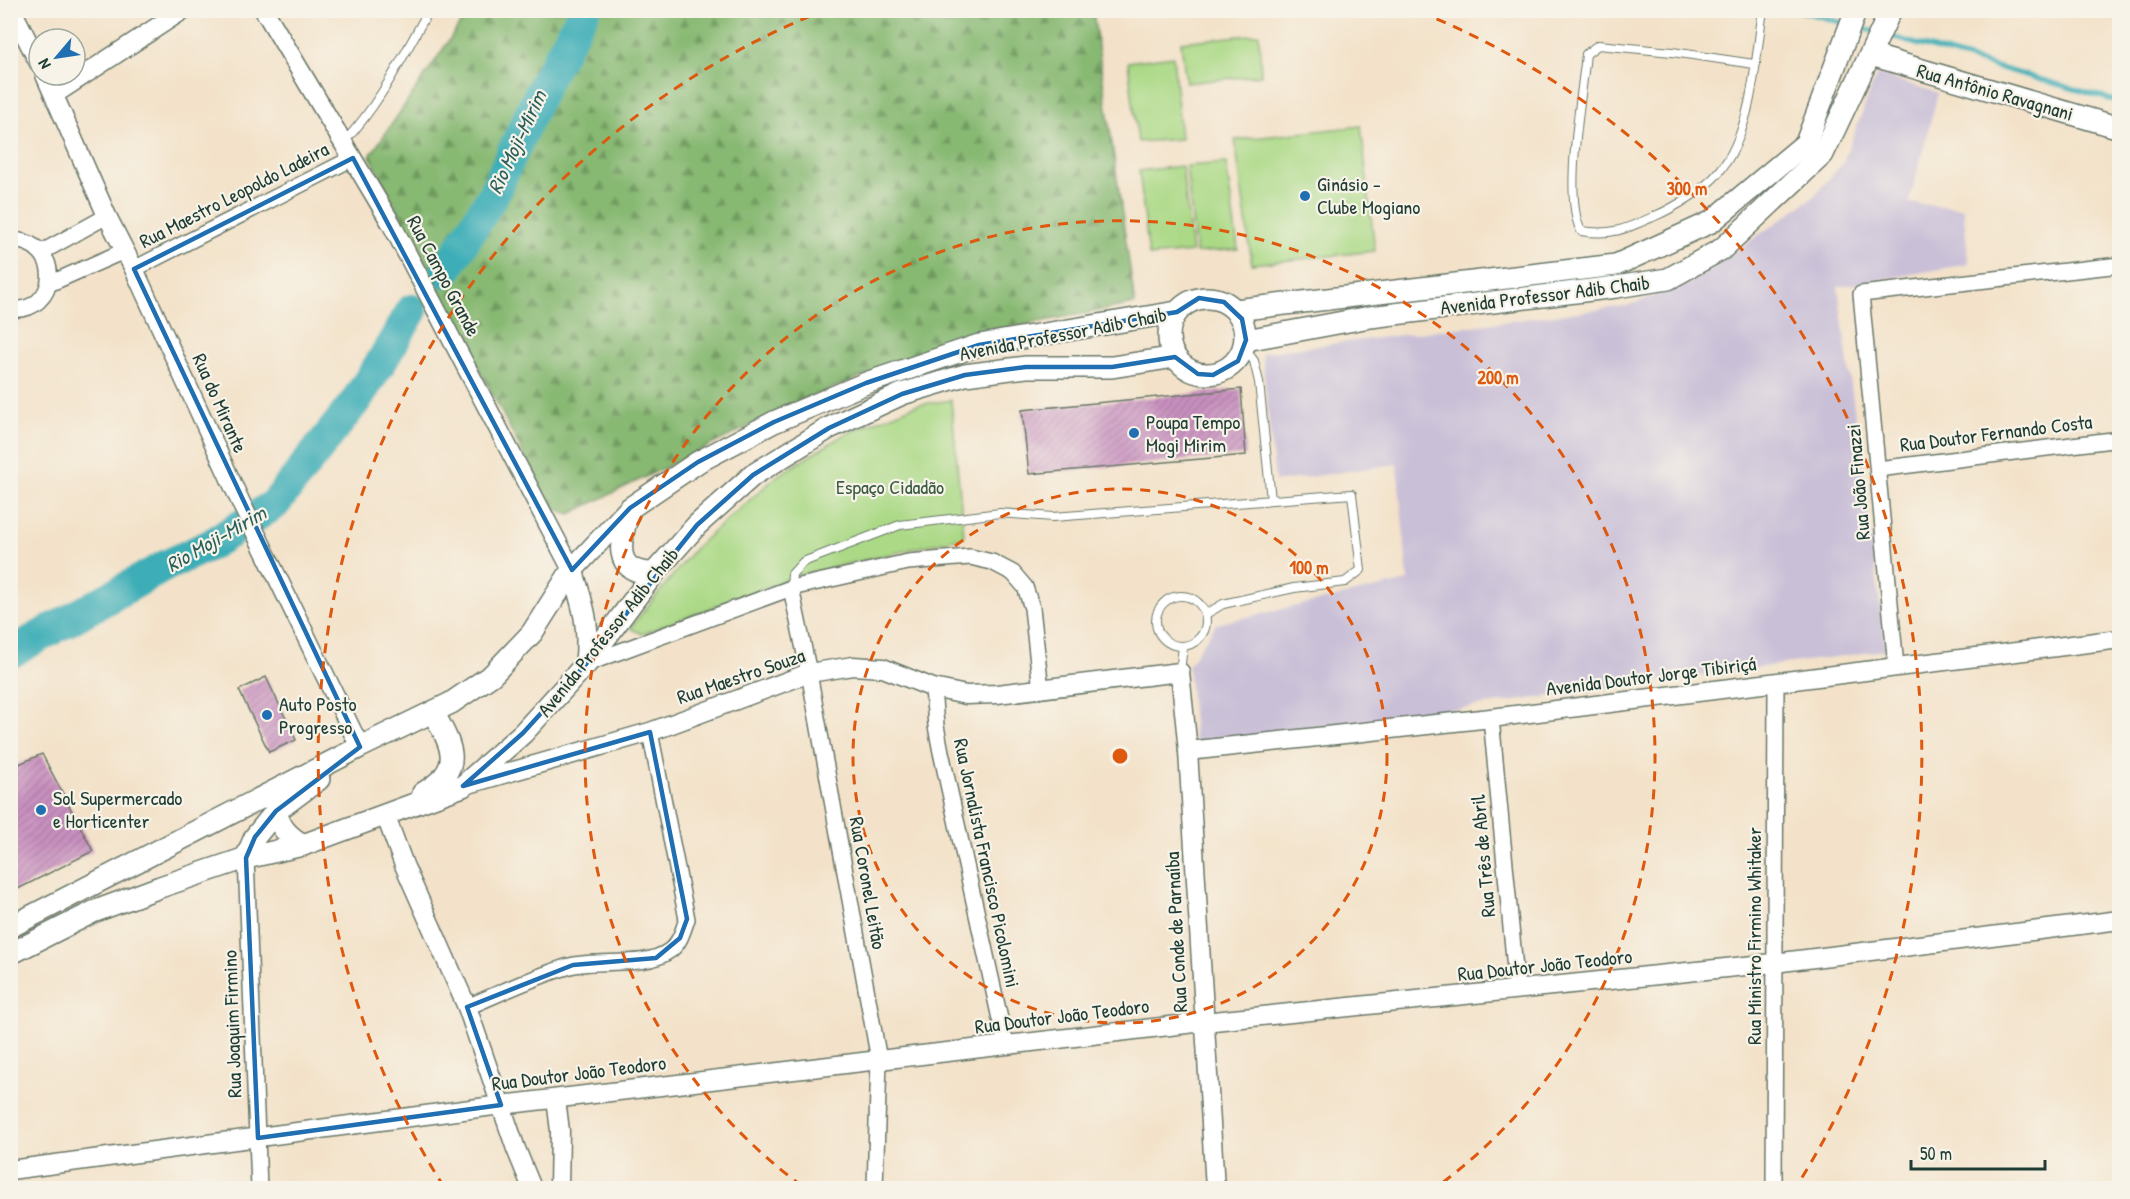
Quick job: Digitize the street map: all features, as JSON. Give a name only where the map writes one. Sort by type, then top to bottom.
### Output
[{"type":"main road","name":"Avenida Professor Adib Chaib","points":[[1235,310],[1616,265],[1711,222],[1806,143],[1856,11]]},
{"type":"main road","name":"Avenida Professor Adib Chaib","points":[[1245,344],[1370,317],[1668,279],[1722,249],[1823,154],[1882,31]]},
{"type":"main road","name":"Rua Antônio Ravagnani","points":[[1882,31],[2120,128]]},
{"type":"main road","points":[[1199,298],[1212,298],[1224,302],[1235,310],[1245,329],[1245,344],[1238,361],[1227,370],[1213,375],[1198,374],[1185,368],[1175,357],[1170,346],[1171,323],[1177,312],[1187,303],[1199,298]]},
{"type":"main road","name":"Avenida Professor Adib Chaib","points":[[10,927],[360,747],[452,703],[492,675],[532,633],[572,570],[630,508],[698,462],[774,422],[866,383],[979,345],[1177,312]]},
{"type":"main road","name":"Avenida Professor Adib Chaib","points":[[10,954],[93,912],[160,887],[246,858],[303,845],[464,786],[523,733],[586,664],[654,573],[697,525],[753,475],[829,428],[902,394],[965,375],[1026,367],[1112,367],[1175,357]]},
{"type":"main road","points":[[630,508],[620,543],[622,554],[634,570],[642,574],[654,573]]},
{"type":"main road","points":[[572,570],[585,612],[589,639],[586,664]]},
{"type":"main road","points":[[385,814],[438,784],[448,774],[452,761],[450,747],[433,712]]},
{"type":"main road","points":[[246,858],[255,837],[276,811],[360,747]]},
{"type":"main road","points":[[276,811],[285,832],[303,845]]},
{"type":"street","points":[[12,10],[27,39]]},
{"type":"street","points":[[55,94],[183,10]]},
{"type":"street","name":"Rua Campo Grande","points":[[264,10],[391,223],[572,570]]},
{"type":"street","name":"Rua do Mirante","points":[[51,87],[107,216],[134,269],[258,541],[360,747]]},
{"type":"street","name":"Rua Maestro Leopoldo Ladeira","points":[[134,269],[348,150]]},
{"type":"street","points":[[42,252],[107,216]]},
{"type":"street","points":[[10,240],[22,240],[33,244],[48,262],[50,273],[49,284],[44,295],[36,303],[12,311]]},
{"type":"street","points":[[49,284],[124,250]]},
{"type":"street","name":"Rua João Finazzi","points":[[1896,667],[1861,294],[2120,265]]},
{"type":"street","name":"Rua Doutor Fernando Costa","points":[[1878,469],[2120,440]]},
{"type":"street","points":[[586,664],[791,588],[908,562],[970,557],[992,562],[1013,573],[1025,587],[1032,608],[1041,690]]},
{"type":"street","name":"Rua Coronel Leitão","points":[[791,588],[809,673],[879,1060],[875,1188]]},
{"type":"street","name":"Avenida Doutor Jorge Tibiriçá","points":[[1188,751],[1776,684],[2120,639]]},
{"type":"street","name":"Rua Maestro Souza","points":[[464,786],[650,732],[809,673],[853,666],[883,668],[933,688],[966,695],[1041,690],[1180,672]]},
{"type":"street","name":"Rua Conde de Parnaíba","points":[[1180,672],[1188,751],[1215,1188]]},
{"type":"street","name":"Rua Ministro Firmino Whitaker","points":[[1774,1188],[1776,684]]},
{"type":"street","name":"Rua Jornalista Francisco Picolomini","points":[[933,688],[941,753],[1006,1046]]},
{"type":"street","name":"Rua Três de Abril","points":[[1491,718],[1517,990]]},
{"type":"street","points":[[467,1007],[573,965],[656,958],[671,950],[680,938],[687,919],[650,732]]},
{"type":"street","points":[[385,814],[404,865],[467,1007],[532,1188]]},
{"type":"street","name":"Rua Joaquim Firmino","points":[[246,858],[259,1188]]},
{"type":"street","name":"Rua Doutor João Teodoro","points":[[10,1170],[501,1105],[879,1060],[1204,1022],[1774,963],[2120,920]]},
{"type":"street","points":[[556,1099],[560,1131],[559,1188]]},
{"type":"lane","points":[[348,150],[429,10]]},
{"type":"lane","points":[[1754,64],[1651,50],[1598,45],[1591,48],[1586,54],[1573,179],[1576,221],[1581,231],[1591,233],[1621,231],[1670,209],[1719,173],[1736,144],[1749,101],[1763,10]]},
{"type":"lane","points":[[1245,344],[1260,382],[1271,500]]},
{"type":"lane","points":[[791,588],[792,574],[803,562],[900,525],[1000,513],[1053,517],[1352,494],[1361,570],[1345,582],[1294,588],[1223,604],[1206,614]]},
{"type":"lane","points":[[1189,596],[1202,607],[1206,614],[1204,631],[1193,644],[1183,646],[1169,644],[1157,631],[1155,623],[1159,607],[1172,597],[1189,596]]},
{"type":"lane","points":[[1180,672],[1183,646]]},
{"type":"highlighted area","points":[[353,158],[572,570],[630,508],[698,462],[774,422],[866,383],[979,345],[1177,312],[1199,298],[1224,302],[1242,319],[1246,340],[1238,361],[1213,375],[1198,374],[1175,357],[1112,367],[1026,367],[965,375],[902,394],[829,428],[753,475],[697,525],[586,664],[523,733],[463,786],[650,732],[687,919],[680,938],[656,958],[573,965],[467,1007],[501,1105],[258,1138],[246,858],[255,837],[276,811],[360,747],[134,269]]},
{"type":"shaded area","points":[[1877,74],[1938,93],[1909,203],[1963,208],[1969,264],[1838,287],[1886,650],[1195,745],[1188,666],[1216,624],[1408,581],[1397,464],[1275,482],[1262,353],[1626,306],[1688,284],[1812,198],[1843,163]]},
{"type":"green space","points":[[469,11],[1093,11],[1135,304],[965,336],[805,399],[570,514],[551,508],[370,156]]},
{"type":"green space","points":[[1259,34],[1261,75],[1186,83],[1181,42]]},
{"type":"green space","points":[[1173,56],[1181,139],[1138,142],[1128,62]]},
{"type":"green space","name":"Ginásio - Clube Mogiano","points":[[1361,126],[1375,251],[1252,264],[1235,140]]},
{"type":"green space","points":[[1226,163],[1238,249],[1196,253],[1186,166]]},
{"type":"green space","points":[[1182,166],[1192,252],[1149,256],[1139,171]]},
{"type":"green space","name":"Espaço Cidadão","points":[[951,400],[964,537],[796,576],[642,634],[630,628],[696,547],[777,476],[845,434],[916,405]]},
{"type":"building","name":"Poupa Tempo Mogi Mirim","points":[[1241,389],[1246,455],[1029,474],[1022,410]]},
{"type":"building","name":"Auto Posto Progresso","points":[[266,677],[296,740],[269,752],[239,690]]},
{"type":"building","name":"Sol Supermercado e Horticenter","points":[[42,754],[93,851],[10,893],[10,768]]},
{"type":"waterway","name":"Rio Moji-Mirim","points":[[445,272],[493,195],[544,84],[585,10]]},
{"type":"waterway","points":[[1797,10],[1847,24]]},
{"type":"waterway","points":[[1856,27],[1876,32]]},
{"type":"waterway","points":[[1885,35],[2120,102]]},
{"type":"waterway","name":"Rio Moji-Mirim","points":[[10,653],[167,565],[210,545],[275,504],[355,402],[412,310]]},
{"type":"place","name":"Ginásio - Clube Mogiano","points":[[1305,196]]},
{"type":"place","name":"Poupa Tempo Mogi Mirim","points":[[1134,433]]},
{"type":"place","name":"Auto Posto Progresso","points":[[267,715]]},
{"type":"place","name":"Sol Supermercado e Horticenter","points":[[41,810]]}]
